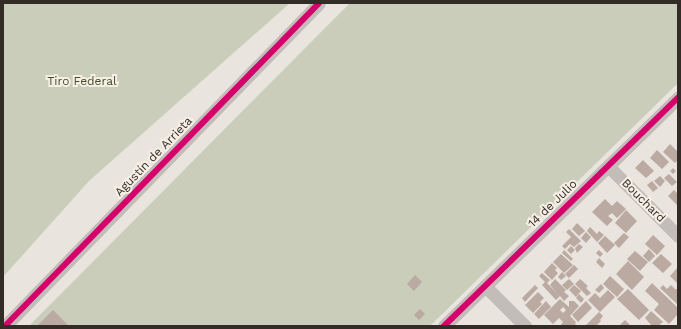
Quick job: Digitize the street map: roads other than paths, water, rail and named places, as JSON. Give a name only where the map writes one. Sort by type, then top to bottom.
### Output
[{"type":"street","name":"Agustín de Arrieta","points":[[5,326],[319,3]]},
{"type":"street","name":"14 de Julio","points":[[444,326],[678,98]]},
{"type":"street","name":"Bouchard","points":[[608,166],[678,236]]},
{"type":"street","points":[[485,286],[525,326]]},
{"type":"park label","name":"Tiro Federal","points":[[82,82]]}]
